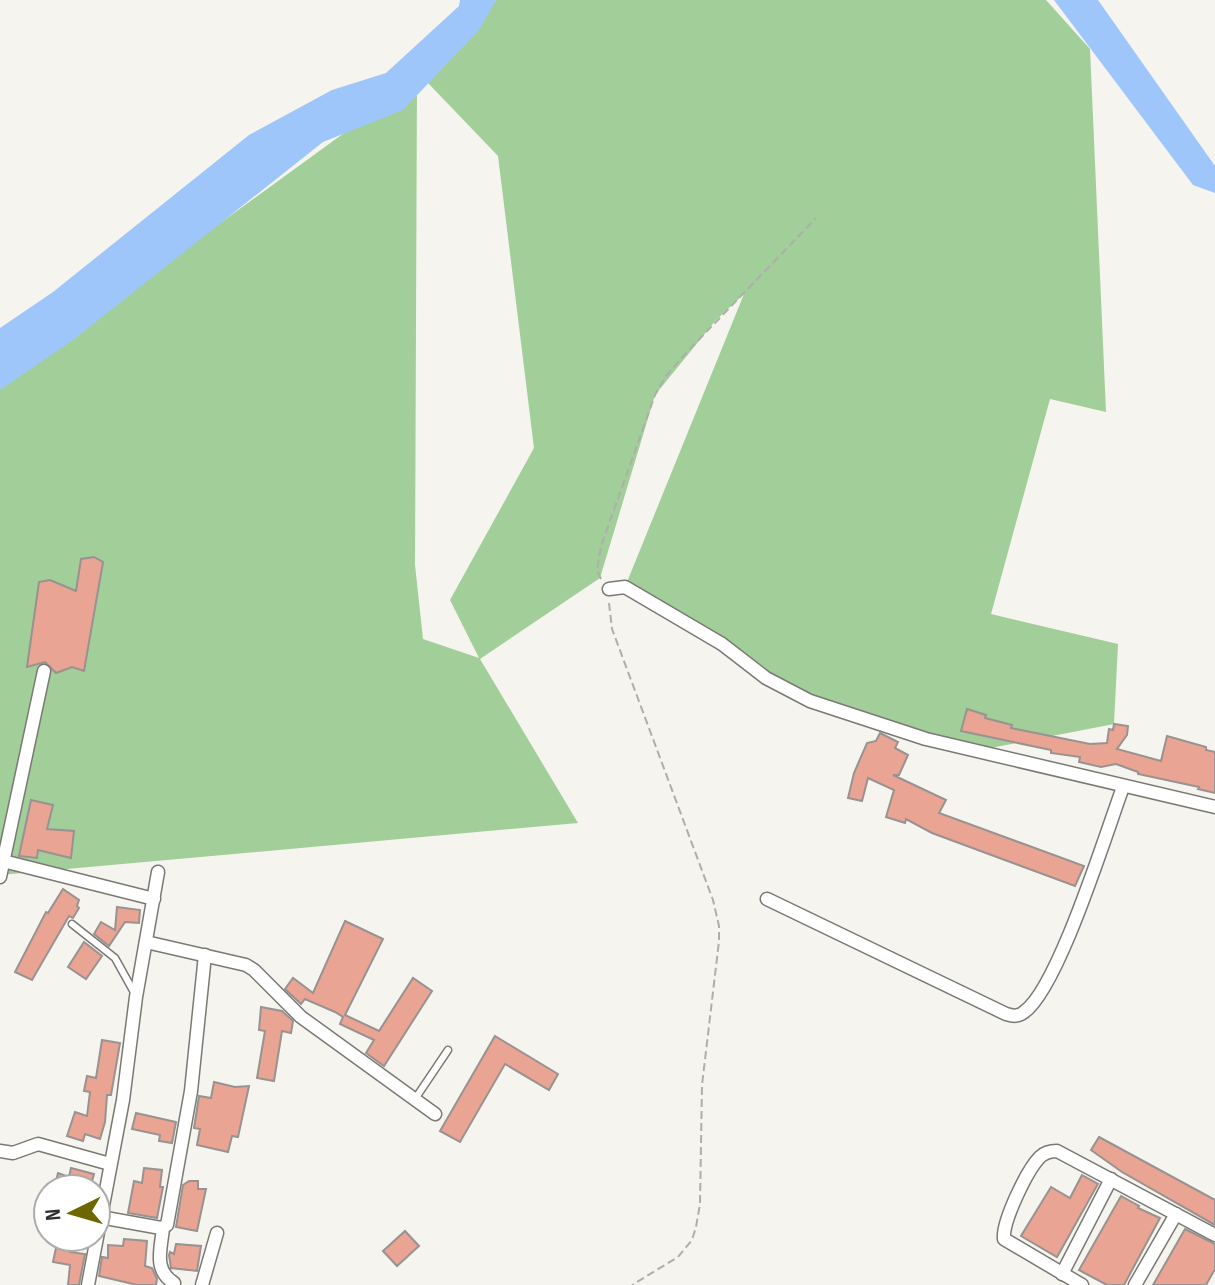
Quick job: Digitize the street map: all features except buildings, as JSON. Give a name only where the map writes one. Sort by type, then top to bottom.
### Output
[{"type":"street","points":[[609,589],[625,587],[722,644],[766,678],[810,701],[926,739],[1215,807]]},
{"type":"street","points":[[0,877],[44,671]]},
{"type":"street","points":[[767,899],[1006,1014],[1018,1016],[1042,993],[1057,964],[1123,787]]},
{"type":"street","points":[[3,861],[154,899]]},
{"type":"street","points":[[108,1173],[123,1100],[136,997],[158,872]]},
{"type":"street","points":[[146,942],[246,965],[301,1017],[435,1114]]},
{"type":"street","points":[[174,1283],[167,1279],[161,1269],[163,1228],[167,1225],[191,1091],[205,955]]},
{"type":"street","points":[[0,1151],[13,1153],[38,1144],[110,1164]]},
{"type":"street","points":[[1082,1285],[1004,1239],[1005,1226],[1031,1170],[1048,1152],[1057,1151],[1215,1235]]},
{"type":"street","points":[[1062,1274],[1111,1179]]},
{"type":"street","points":[[1135,1285],[1176,1214]]},
{"type":"street","points":[[112,1219],[163,1228]]},
{"type":"street","points":[[202,1285],[217,1233]]},
{"type":"street","points":[[88,1285],[94,1253]]},
{"type":"lane","points":[[72,924],[115,958],[136,997]]},
{"type":"lane","points":[[415,1099],[448,1050]]},
{"type":"path","points":[[632,1285],[678,1257],[692,1240],[696,1227],[701,1190],[702,1085],[719,926],[713,900],[611,627],[609,589],[598,574],[601,546],[655,395],[666,376],[816,218]]},
{"type":"green space","points":[[496,0],[1046,0],[1090,49],[1106,412],[1050,399],[991,614],[1118,644],[1114,724],[975,751],[790,691],[625,587],[744,294],[716,320],[655,395],[600,578],[480,659],[578,823],[0,875],[0,383],[417,80],[415,565],[423,639],[479,658],[450,600],[534,448],[498,156],[428,83]]},
{"type":"water","points":[[460,0],[496,0],[479,30],[403,110],[323,142],[73,340],[0,390],[0,328],[53,292],[249,135],[332,90],[386,73],[459,6]]},
{"type":"water","points":[[1054,0],[1098,0],[1215,166],[1215,193],[1193,185]]}]
